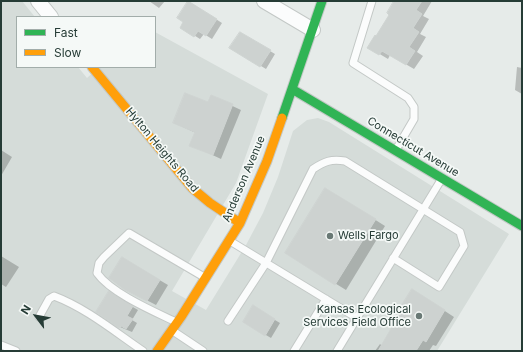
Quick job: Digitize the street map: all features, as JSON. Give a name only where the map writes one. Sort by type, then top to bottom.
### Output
[{"type":"street","points":[[38,1],[50,16]]},
{"type":"street","points":[[264,1],[312,30]]},
{"type":"street","name":"Anderson Avenue","points":[[157,351],[230,241],[240,223],[267,161],[322,1]]},
{"type":"street","name":"Hylton Heights Road","points":[[93,68],[192,188],[210,203],[240,223]]},
{"type":"street","name":"Connecticut Avenue","points":[[292,89],[522,226]]},
{"type":"lane","points":[[372,1],[353,63],[408,98],[414,107],[414,119],[396,150]]},
{"type":"lane","points":[[228,322],[266,262],[313,169],[323,162],[332,159],[345,161],[460,232],[464,246],[440,287],[393,258]]},
{"type":"lane","points":[[337,351],[442,178]]},
{"type":"lane","points":[[203,351],[174,327],[146,307],[103,282],[97,273],[99,263],[129,233],[206,278]]},
{"type":"lane","points":[[230,241],[357,318]]},
{"type":"lane","points":[[39,317],[49,299],[54,296],[64,300],[100,322],[143,351]]},
{"type":"lane","points":[[294,351],[326,299]]},
{"type":"lane","points":[[1,345],[16,351]]},
{"type":"shaded area","points":[[1,1],[22,1],[34,16],[16,16],[16,68],[79,68],[87,78],[98,68],[156,68],[156,33],[268,94],[236,183],[172,291],[206,310],[246,245],[263,213],[278,177],[293,131],[307,120],[318,118],[329,122],[509,234],[437,351],[1,351]]},
{"type":"building","points":[[188,1],[217,19],[206,36],[198,31],[194,37],[180,28],[183,22],[177,18]]},
{"type":"building","points":[[394,1],[422,1],[416,10],[422,14],[413,28],[419,32],[409,47],[415,51],[406,65],[382,51],[379,55],[367,48],[389,15],[387,13]]},
{"type":"building","points":[[240,32],[271,50],[260,67],[229,48]]},
{"type":"building","points":[[185,93],[208,102],[211,95],[233,104],[213,155],[189,146],[195,132],[173,123]]},
{"type":"building","name":"Wells Fargo","points":[[325,188],[376,219],[335,285],[285,253]]},
{"type":"building","points":[[122,257],[160,280],[147,301],[125,290],[109,278]]},
{"type":"building","name":"Kansas Ecological Services Field Office","points":[[412,289],[445,310],[426,342],[423,340],[416,351],[378,351],[395,322],[392,321]]},
{"type":"building","points":[[109,291],[133,306],[127,316],[133,319],[126,329],[121,326],[119,328],[96,312]]},
{"type":"building","points":[[253,305],[275,319],[265,336],[243,322]]},
{"type":"traffic: fast","points":[[282,118],[322,1]]},
{"type":"traffic: fast","points":[[292,89],[522,226]]},
{"type":"traffic: slow","points":[[93,68],[192,188],[210,203],[240,223]]},
{"type":"traffic: slow","points":[[157,351],[181,317],[240,223],[267,161],[282,118]]},
{"type":"place","name":"Wells Fargo","points":[[330,236]]},
{"type":"place","name":"Kansas Ecological Services Field Office","points":[[419,316]]}]
